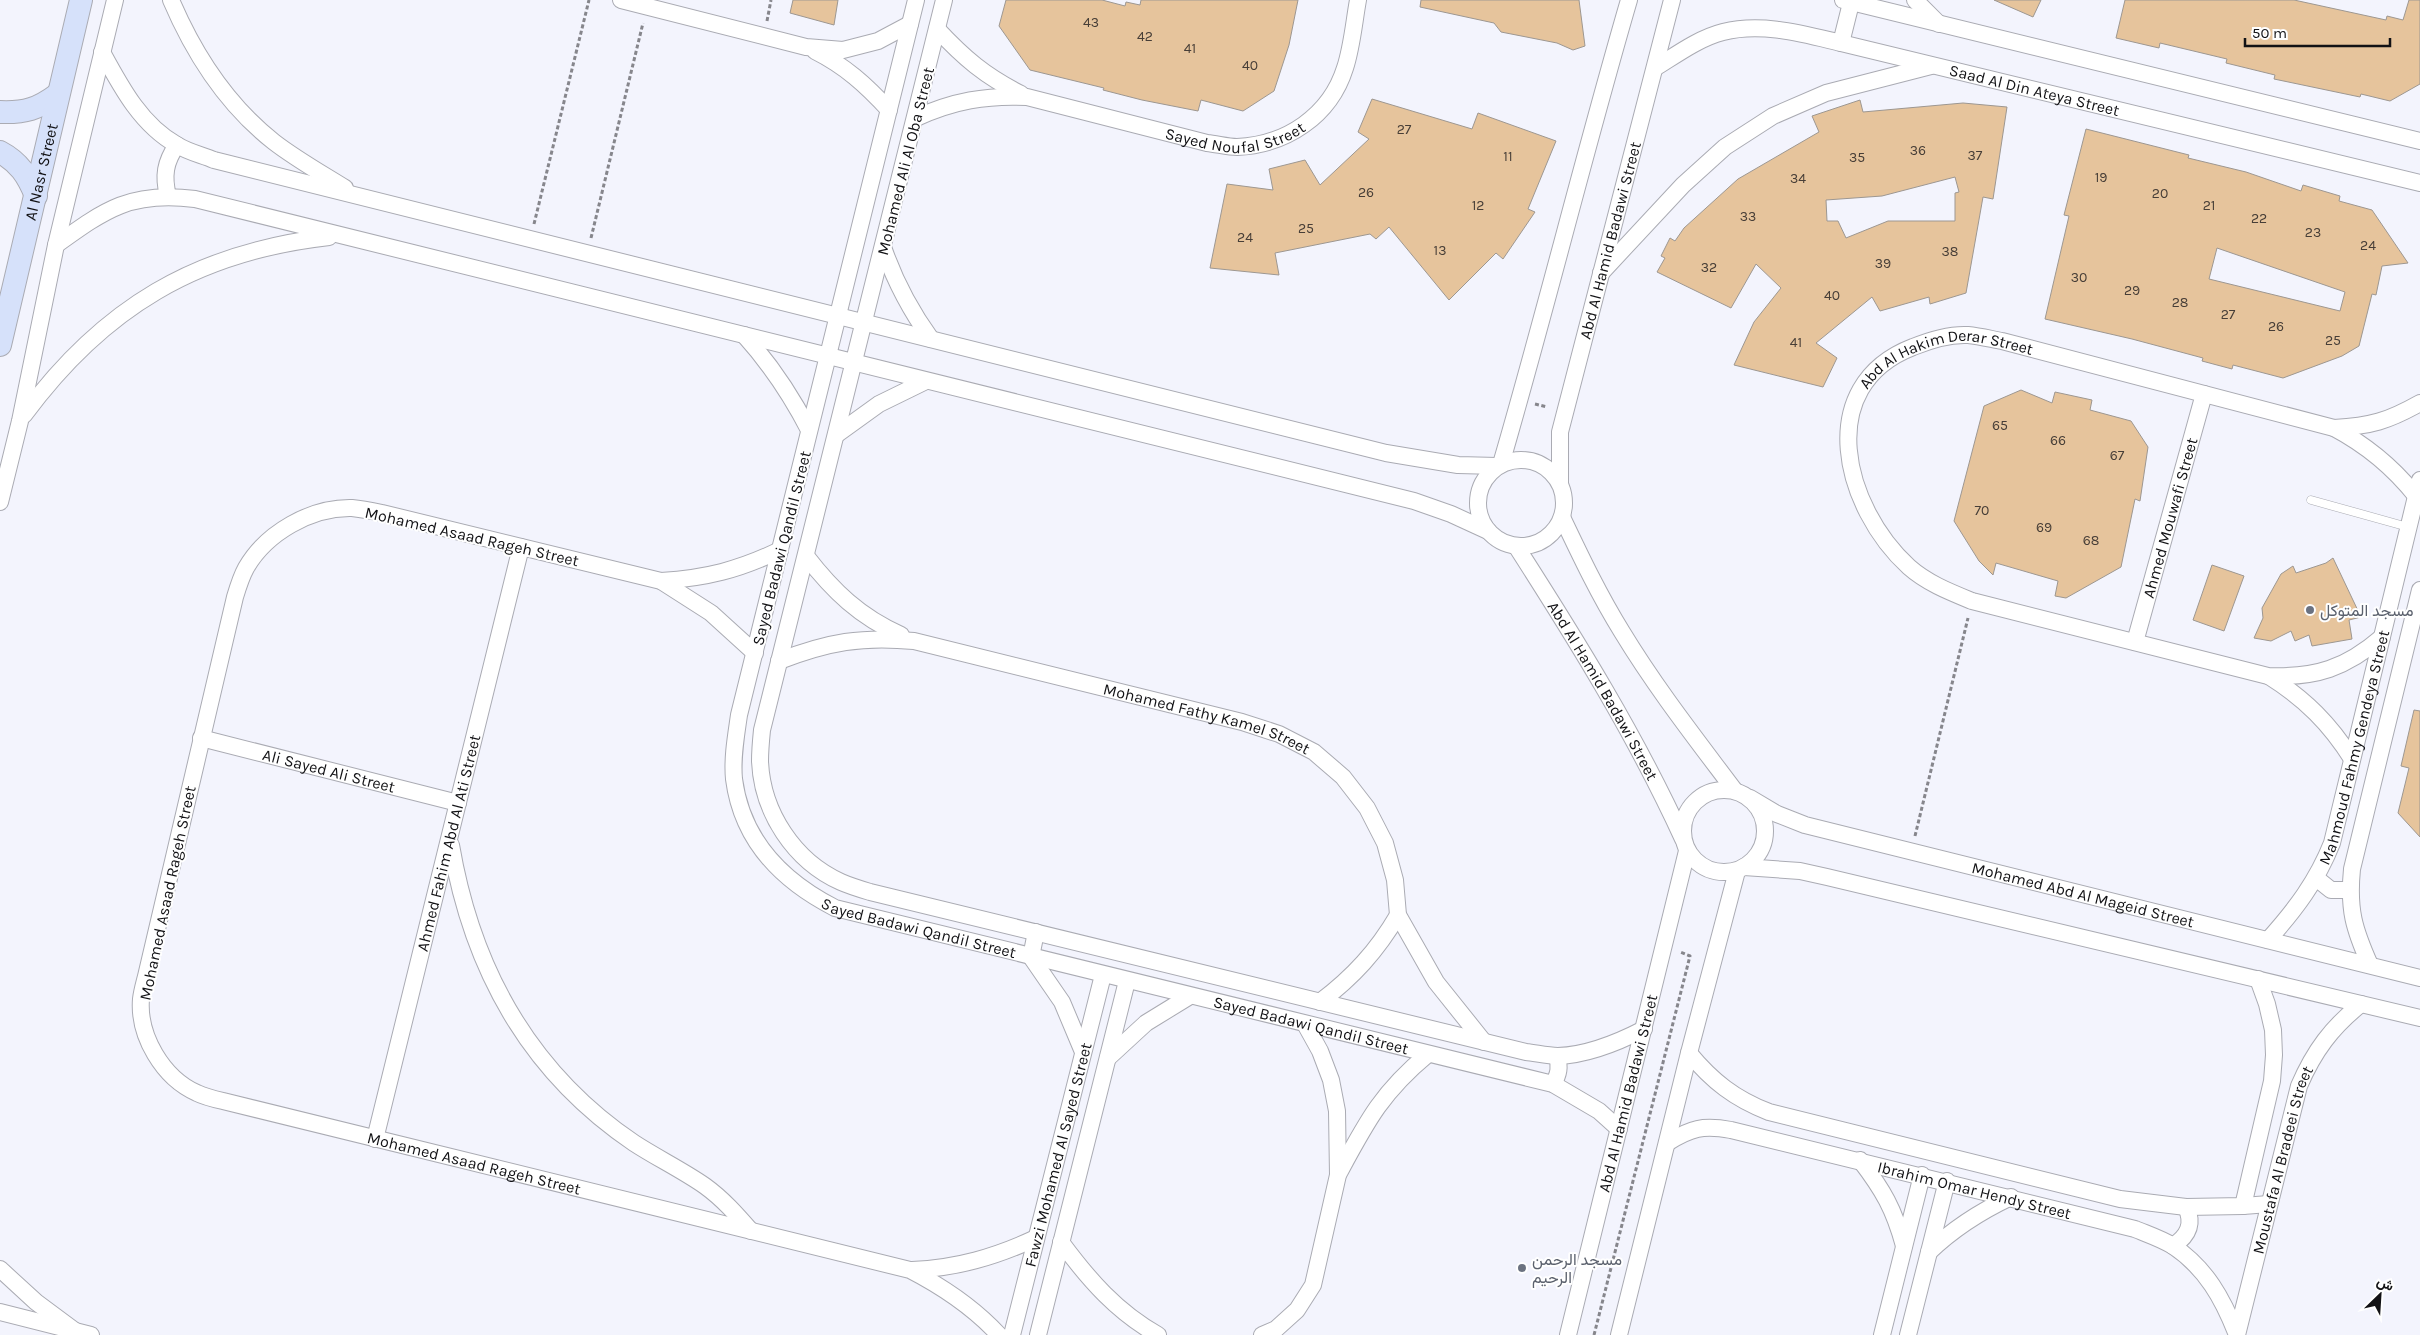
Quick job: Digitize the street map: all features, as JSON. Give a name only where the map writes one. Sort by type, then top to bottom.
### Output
[{"type":"street","name":"Al Nasr Street","points":[[0,345],[81,0]]},
{"type":"street","points":[[0,502],[20,421],[56,245],[115,0]]},
{"type":"street","points":[[171,0],[186,34],[205,66],[239,110],[274,141],[357,196]]},
{"type":"street","points":[[621,0],[648,3],[806,47],[837,62],[865,84],[889,110]]},
{"type":"street","name":"Mohamed Ali Al Oba Street","points":[[838,316],[916,0]]},
{"type":"street","name":"Mohamed Ali Al Oba Street","points":[[865,323],[944,0]]},
{"type":"street","name":"Sayed Noufal Street","points":[[937,29],[963,57],[993,80],[1027,97],[1207,143],[1236,147],[1264,144],[1291,134],[1315,117],[1333,94],[1345,68],[1358,0]]},
{"type":"street","points":[[1499,465],[1522,396],[1594,120],[1629,0]]},
{"type":"street","name":"Abd Al Hamid Badawi Street","points":[[1560,483],[1560,432],[1599,275],[1672,0]]},
{"type":"street","points":[[1915,0],[1939,24]]},
{"type":"street","points":[[1841,43],[1847,1],[2420,141]]},
{"type":"street","points":[[806,47],[842,50],[878,41],[910,24]]},
{"type":"street","name":"Saad Al Din Ateya Street","points":[[1655,68],[1688,47],[1722,32],[1760,27],[1841,43],[2420,183]]},
{"type":"street","points":[[102,52],[123,90],[146,122],[177,145],[214,160],[1386,453],[1458,465],[1499,465]]},
{"type":"street","points":[[1599,275],[1682,185],[1725,147],[1773,116],[1826,94],[1934,65]]},
{"type":"street","points":[[0,112],[14,113],[40,108],[58,94]]},
{"type":"street","name":"Sayed Noufal Street","points":[[916,118],[942,106],[970,98],[998,96],[1027,97]]},
{"type":"street","points":[[168,196],[165,183],[165,169],[169,157],[177,145]]},
{"type":"street","points":[[0,152],[8,156],[28,174],[36,196]]},
{"type":"street","points":[[56,245],[92,220],[128,201],[168,196],[195,200],[1414,501],[1451,514],[1488,531]]},
{"type":"street","points":[[20,421],[48,382],[81,347],[117,316],[157,290],[200,268],[246,252],[293,241],[340,236]]},
{"type":"street","points":[[883,247],[903,296],[931,340]]},
{"type":"street","name":"Sayed Badawi Qandil Street","points":[[838,316],[739,715],[734,751],[734,779],[740,807],[751,834],[767,858],[794,884],[809,895],[835,908],[1102,975],[1553,1084],[1599,1111],[1619,1129]]},
{"type":"street","name":"Sayed Badawi Qandil Street","points":[[865,323],[762,730],[760,760],[767,798],[775,819],[792,845],[814,866],[841,882],[870,892],[1526,1052],[1558,1056],[1590,1051],[1644,1029]]},
{"type":"street","points":[[744,335],[770,364],[792,396],[809,430]]},
{"type":"street","name":"Abd Al Hakim Derar Street","points":[[2382,637],[2363,653],[2341,665],[2318,673],[2293,677],[2268,676],[1972,601],[1939,588],[1910,568],[1885,542],[1866,513],[1853,480],[1847,442],[1853,405],[1872,372],[1900,352],[1932,339],[1967,335],[2002,341],[2334,428],[2358,440],[2380,457],[2400,475],[2416,496]]},
{"type":"street","points":[[836,435],[879,404],[926,380]]},
{"type":"street","name":"Ahmed Mouwafi Street","points":[[2135,642],[2204,394]]},
{"type":"street","name":"Abd Al Hakim Derar Street","points":[[2334,428],[2365,426],[2395,417],[2420,403]]},
{"type":"street","points":[[1514,460],[1528,460],[1540,464],[1552,472],[1560,483],[1564,494],[1562,517],[1555,530],[1544,540],[1531,545],[1516,546],[1496,539],[1481,521],[1477,497],[1487,474],[1499,465],[1514,460]]},
{"type":"street","name":"Mahmoud Fahmy Gendeya Street","points":[[2268,940],[2295,911],[2316,878],[2332,843],[2420,480]]},
{"type":"street","name":"Mohamed Asaad Rageh Street","points":[[780,550],[752,563],[723,573],[692,579],[661,581],[382,513],[351,508],[320,512],[291,524],[266,543],[246,568],[235,597],[141,1000],[144,1028],[155,1054],[173,1077],[196,1093],[375,1139],[910,1270],[964,1302],[999,1335]]},
{"type":"street","points":[[1562,517],[1589,575],[1621,631],[1656,686],[1735,791]]},
{"type":"street","name":"Abd Al Hamid Badawi Street","points":[[1516,546],[1588,659],[1622,717],[1654,776],[1685,845],[1644,1029],[1568,1335]]},
{"type":"street","name":"Ahmed Fahim Abd Al Ati Street","points":[[375,1139],[522,547]]},
{"type":"street","name":"Mohamed Fathy Kamel Street","points":[[806,556],[827,584],[853,608],[882,627],[914,642]]},
{"type":"street","name":"Mohamed Asaad Rageh Street","points":[[661,581],[711,613],[755,653]]},
{"type":"street","name":"Mahmoud Fahmy Gendeya Street","points":[[2370,965],[2354,930],[2350,890],[2352,869],[2420,590]]},
{"type":"street","name":"Mohamed Fathy Kamel Street","points":[[779,661],[811,648],[845,640],[880,638],[914,642],[1242,722],[1279,734],[1314,752],[1343,777],[1372,816],[1385,842],[1395,880],[1398,915],[1436,982],[1484,1042]]},
{"type":"street","name":"Abd Al Hakim Derar Street","points":[[2268,676],[2294,692],[2316,711],[2336,734],[2352,759]]},
{"type":"street","name":"Ali Sayed Ali Street","points":[[201,738],[458,803]]},
{"type":"street","points":[[1619,1335],[1689,1053],[1741,869],[1755,859],[1762,848],[1766,834],[1759,808],[1750,798],[1735,791],[1721,789],[1707,793],[1696,800],[1685,818],[1685,845],[1696,862],[1709,870],[1723,872],[1741,869],[1800,871],[1826,876],[2420,1018]]},
{"type":"street","name":"Mohamed Abd Al Mageid Street","points":[[1750,798],[1777,814],[1805,825],[2420,978]]},
{"type":"street","points":[[450,838],[458,889],[474,939],[495,987],[522,1032],[555,1073],[592,1110],[634,1143],[706,1186],[730,1207],[751,1231]]},
{"type":"street","points":[[2316,878],[2331,890],[2350,890]]},
{"type":"street","points":[[1320,1002],[1344,984],[1365,964],[1383,941],[1398,915]]},
{"type":"street","points":[[1036,932],[1031,957],[1062,1002],[1083,1052]]},
{"type":"street","name":"Fawzi Mohamed Al Sayed Street","points":[[1012,1335],[1102,975]]},
{"type":"street","name":"Moustafa Al Bradeei Street","points":[[2243,1206],[2272,1081],[2274,1055],[2267,1004],[2258,979]]},
{"type":"street","name":"Fawzi Mohamed Al Sayed Street","points":[[1038,1335],[1127,981]]},
{"type":"street","points":[[1108,1058],[1146,1023],[1190,996]]},
{"type":"street","name":"Moustafa Al Bradeei Street","points":[[2237,1335],[2299,1086],[2309,1062],[2323,1040],[2341,1020],[2362,1004]]},
{"type":"street","points":[[1262,1335],[1276,1329],[1297,1310],[1313,1285],[1338,1175],[1337,1111],[1331,1080],[1320,1051],[1305,1024]]},
{"type":"street","name":"Ibrahim Omar Hendy Street","points":[[1689,1053],[1705,1073],[1724,1090],[1745,1103],[1769,1112],[2120,1199],[2186,1207],[2269,1204]]},
{"type":"street","points":[[1338,1175],[1366,1121],[1384,1096],[1405,1073],[1428,1054]]},
{"type":"street","points":[[1553,1084],[1559,1071],[1558,1056]]},
{"type":"street","name":"Ibrahim Omar Hendy Street","points":[[1667,1144],[1688,1130],[1710,1126],[1922,1175],[2135,1229],[2173,1246],[2201,1270],[2223,1300],[2237,1335]]},
{"type":"street","points":[[1860,1160],[1880,1186],[1896,1216],[1904,1248]]},
{"type":"street","points":[[1882,1335],[1922,1175]]},
{"type":"street","points":[[1908,1335],[1947,1182]]},
{"type":"street","points":[[1929,1252],[1960,1224],[1981,1211],[2011,1198]]},
{"type":"street","points":[[2173,1246],[2183,1239],[2190,1229],[2190,1216],[2186,1207]]},
{"type":"street","name":"Mohamed Asaad Rageh Street","points":[[910,1270],[943,1268],[976,1262],[1006,1252],[1036,1238]]},
{"type":"street","points":[[1061,1242],[1082,1272],[1107,1298],[1134,1322],[1158,1335]]},
{"type":"street","points":[[0,1269],[36,1302],[75,1331]]},
{"type":"street","points":[[0,1312],[91,1335]]},
{"type":"lane","points":[[2311,500],[2408,527]]},
{"type":"path","points":[[531,239],[589,0]]},
{"type":"path","points":[[588,254],[648,3]]},
{"type":"path","points":[[1536,394],[1534,404],[1547,408],[1550,399]]},
{"type":"path","points":[[1912,851],[1972,601]]},
{"type":"path","points":[[1594,1335],[1690,956],[1674,951]]},
{"type":"building","points":[[793,0],[838,0],[834,25],[790,13]]},
{"type":"building","points":[[1006,0],[1102,0],[1125,6],[1126,2],[1140,5],[1141,0],[1298,0],[1289,45],[1274,91],[1243,111],[1201,100],[1198,111],[1142,100],[1103,90],[1104,88],[1030,70],[999,26]]},
{"type":"building","points":[[1421,0],[1579,0],[1585,46],[1573,50],[1557,43],[1501,32],[1494,23],[1420,7]]},
{"type":"building","points":[[1994,0],[2041,0],[2033,17]]},
{"type":"building","points":[[2125,0],[2294,0],[2386,20],[2387,16],[2403,20],[2409,0],[2420,0],[2420,84],[2390,101],[2361,94],[2360,97],[2274,79],[2275,75],[2226,63],[2227,59],[2160,43],[2159,48],[2116,38]]},
{"type":"building","points":[[1372,99],[1472,129],[1478,113],[1556,141],[1528,209],[1535,212],[1503,259],[1496,253],[1449,300],[1389,227],[1376,239],[1370,234],[1275,253],[1279,275],[1210,268],[1227,184],[1273,190],[1269,169],[1305,160],[1320,185],[1369,139],[1358,132]]},
{"type":"building","points":[[1860,100],[1863,112],[1963,103],[2007,107],[1993,199],[1983,197],[1966,293],[1930,304],[1929,297],[1880,311],[1872,297],[1816,343],[1837,358],[1823,387],[1734,365],[1754,322],[1781,288],[1756,264],[1731,308],[1657,272],[1665,258],[1661,256],[1670,238],[1675,241],[1684,228],[1738,179],[1819,132],[1812,116]],"holes":[[[1955,177],[1959,192],[1955,193],[1955,221],[1888,221],[1846,238],[1838,221],[1827,221],[1826,200],[1882,196]]]},
{"type":"building","points":[[2086,129],[2189,155],[2188,158],[2246,172],[2301,191],[2303,185],[2340,196],[2339,201],[2372,210],[2408,263],[2382,266],[2376,295],[2372,294],[2359,346],[2342,356],[2283,378],[2233,365],[2232,369],[2202,361],[2203,358],[2132,339],[2045,319],[2069,216],[2064,215]],"holes":[[[2217,248],[2345,292],[2340,311],[2209,279]]]},
{"type":"building","points":[[2021,390],[2052,403],[2055,392],[2092,400],[2090,410],[2131,421],[2148,447],[2140,501],[2135,499],[2121,567],[2066,598],[2055,596],[2058,581],[1996,563],[1993,575],[1979,561],[1954,521],[1984,406]]},
{"type":"building","points":[[2333,558],[2361,617],[2349,620],[2352,639],[2312,646],[2309,635],[2295,641],[2291,631],[2271,641],[2254,638],[2263,618],[2262,608],[2281,574],[2293,566],[2296,573],[2326,563]]},
{"type":"building","points":[[2212,565],[2244,576],[2224,631],[2193,620]]},
{"type":"building","points":[[2414,710],[2420,711],[2420,837],[2398,813],[2409,768],[2401,766]]},
{"type":"place","name":"مسجد المتوكل","points":[[2310,610]]},
{"type":"place","name":"مسجد الرحمن الرحيم","points":[[1522,1268]]}]
